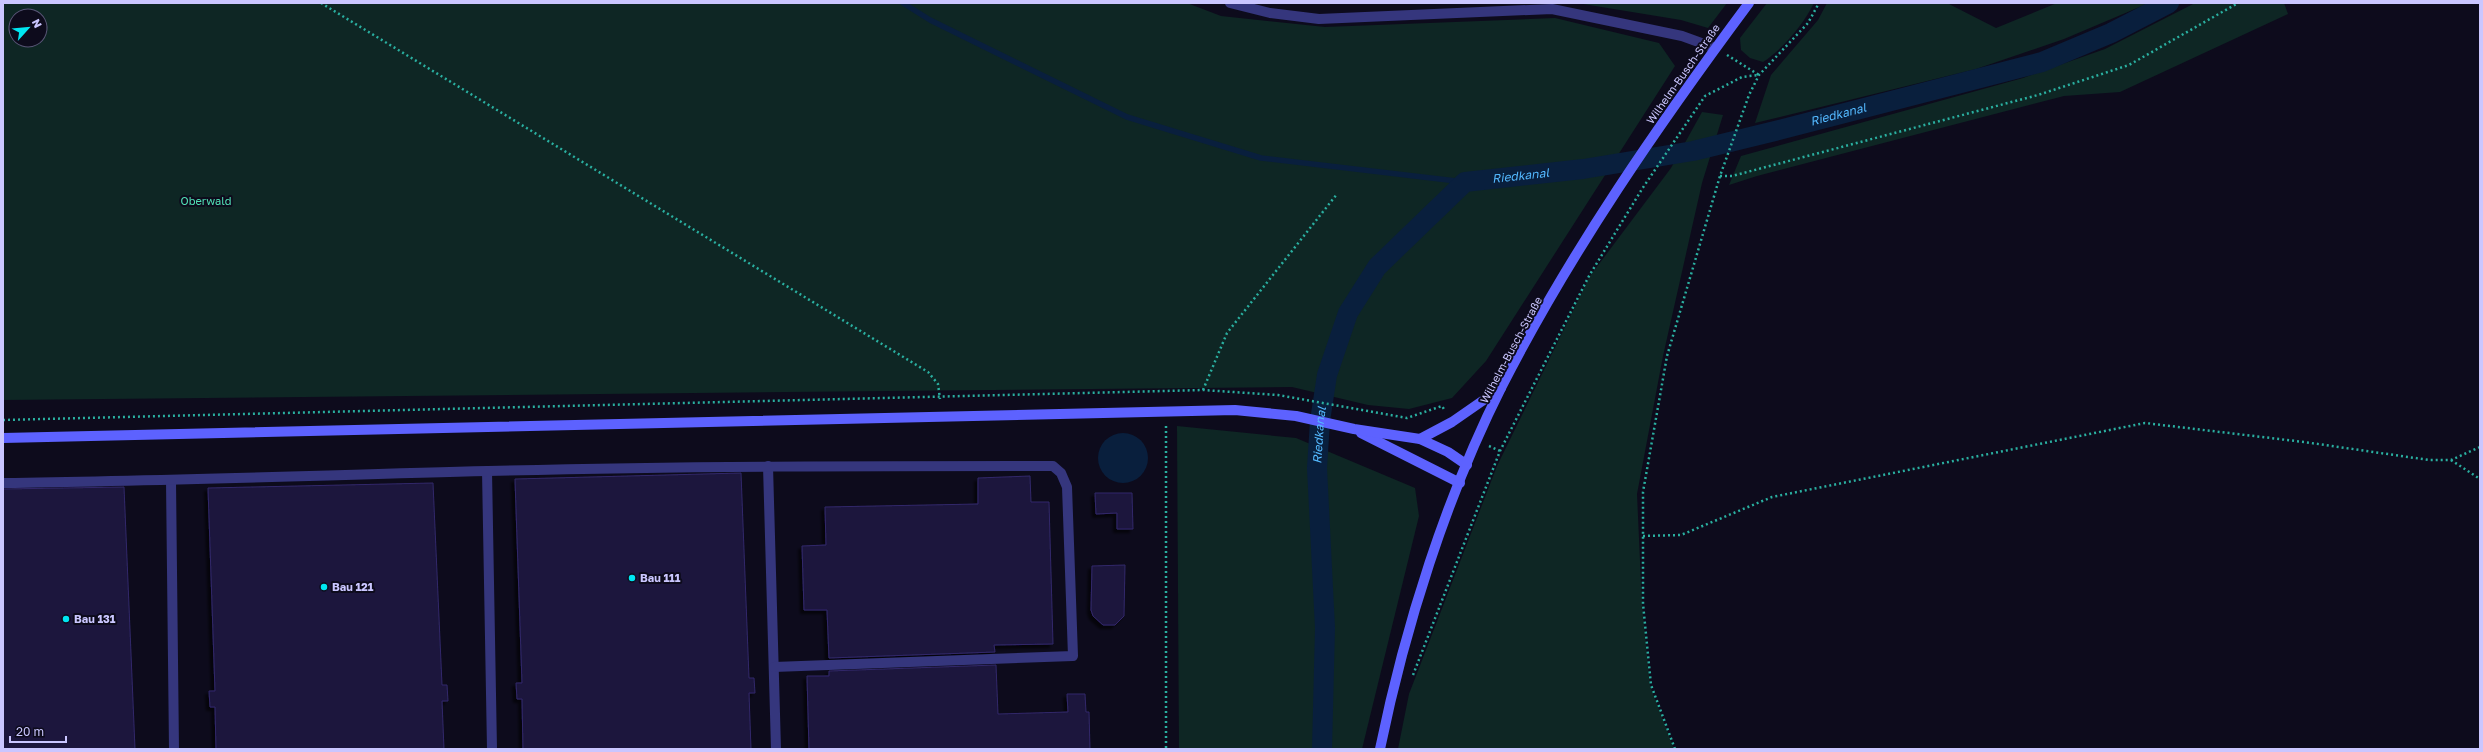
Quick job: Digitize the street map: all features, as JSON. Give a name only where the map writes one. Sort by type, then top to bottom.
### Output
[{"type":"street","name":"Wilhelm-Busch-Straße","points":[[1380,749],[1397,673],[1425,580],[1467,465],[1502,386],[1564,278],[1626,179],[1715,48],[1749,3]]},
{"type":"street","points":[[1420,439],[1452,422],[1502,386]]},
{"type":"street","points":[[3,438],[940,415],[1235,410],[1296,416],[1354,429],[1420,439],[1448,452],[1467,465]]},
{"type":"street","points":[[1354,429],[1460,483]]},
{"type":"lane","points":[[1230,3],[1270,13],[1319,19],[1552,9],[1645,27],[1682,36],[1715,48]]},
{"type":"lane","points":[[768,466],[776,749]]},
{"type":"lane","points":[[3,483],[171,481],[487,471],[768,466],[1053,466],[1061,473],[1067,487],[1073,656],[774,667]]},
{"type":"lane","points":[[487,471],[492,749]]},
{"type":"lane","points":[[171,481],[174,749]]},
{"type":"path","points":[[322,3],[928,372],[938,384],[940,415]]},
{"type":"path","points":[[1675,749],[1651,685],[1643,604],[1643,492],[1667,356],[1720,176],[1739,123],[1759,75],[1808,23],[1818,3]]},
{"type":"path","points":[[1720,176],[1732,176],[2038,95],[2129,65],[2238,3]]},
{"type":"path","points":[[1715,48],[1759,75]]},
{"type":"path","points":[[1413,677],[1500,451],[1590,276],[1642,189],[1705,96],[1742,77],[1759,75]]},
{"type":"path","points":[[1203,390],[1227,333],[1337,194]]},
{"type":"path","points":[[3,420],[1166,393],[1203,390],[1278,395],[1354,409]]},
{"type":"path","points":[[1166,393],[1166,749]]},
{"type":"path","points":[[1643,536],[1681,535],[1772,497],[2145,423],[2304,442],[2429,460],[2451,460],[2480,447]]},
{"type":"path","points":[[2451,460],[2480,479]]},
{"type":"green space","name":"Oberwald","points":[[3,3],[1187,3],[1221,16],[1325,27],[1555,18],[1659,43],[1675,66],[1486,361],[1452,398],[1409,409],[1368,405],[1292,387],[3,400]]},
{"type":"green space","points":[[1577,3],[1727,3],[1708,28],[1681,20]]},
{"type":"green space","points":[[1767,3],[1814,3],[1792,36],[1763,62],[1750,58],[1741,50],[1740,38]]},
{"type":"green space","points":[[1827,3],[1947,3],[1996,28],[2057,3],[2149,3],[2064,39],[1976,69],[1755,123],[1771,75],[1818,20]]},
{"type":"green space","points":[[2195,3],[2284,3],[2288,14],[2120,92],[2064,96],[1757,176],[1729,185],[1741,156],[2023,78],[2105,49]]},
{"type":"green space","points":[[1702,112],[1723,115],[1702,183],[1663,356],[1637,494],[1642,605],[1650,686],[1674,749],[1398,749],[1409,694],[1497,466],[1590,276],[1671,168]]},
{"type":"green space","points":[[1177,426],[1296,438],[1415,488],[1419,516],[1362,749],[1179,749]]},
{"type":"water","points":[[1123,433],[1132,435],[1143,444],[1148,458],[1146,467],[1137,478],[1123,483],[1114,481],[1103,472],[1098,458],[1100,449],[1109,438]]},
{"type":"building","name":"Bau 111","points":[[741,473],[749,678],[754,678],[755,693],[749,693],[751,749],[523,749],[522,699],[517,699],[516,683],[522,683],[515,479]]},
{"type":"building","points":[[1030,476],[1031,502],[1049,502],[1053,644],[994,645],[995,652],[829,658],[827,610],[804,610],[802,546],[826,545],[825,507],[978,504],[978,478]]},
{"type":"building","name":"Bau 121","points":[[433,483],[442,685],[447,685],[448,701],[442,701],[444,749],[216,749],[215,707],[210,707],[209,691],[215,691],[208,488]]},
{"type":"building","name":"Bau 131","points":[[124,487],[135,749],[3,749],[3,489]]},
{"type":"building","points":[[1095,493],[1132,493],[1133,529],[1117,529],[1117,513],[1096,514]]},
{"type":"building","points":[[1125,565],[1124,616],[1115,625],[1103,625],[1093,616],[1091,610],[1092,566]]},
{"type":"building","points":[[996,665],[998,714],[1068,712],[1067,694],[1085,694],[1086,712],[1089,712],[1090,749],[809,749],[807,676],[829,676],[829,671]]},
{"type":"waterway","points":[[903,3],[930,20],[1127,117],[1261,158],[1465,182]]},
{"type":"waterway","name":"Riedkanal","points":[[1322,749],[1325,628],[1317,468],[1320,421],[1327,375],[1348,313],[1377,267],[1465,182],[1583,169],[1693,151],[1775,131],[2042,62],[2111,33],[2169,3]]},
{"type":"place","name":"Bau 111","points":[[632,578]]},
{"type":"place","name":"Bau 121","points":[[324,587]]},
{"type":"place","name":"Bau 131","points":[[66,619]]}]
